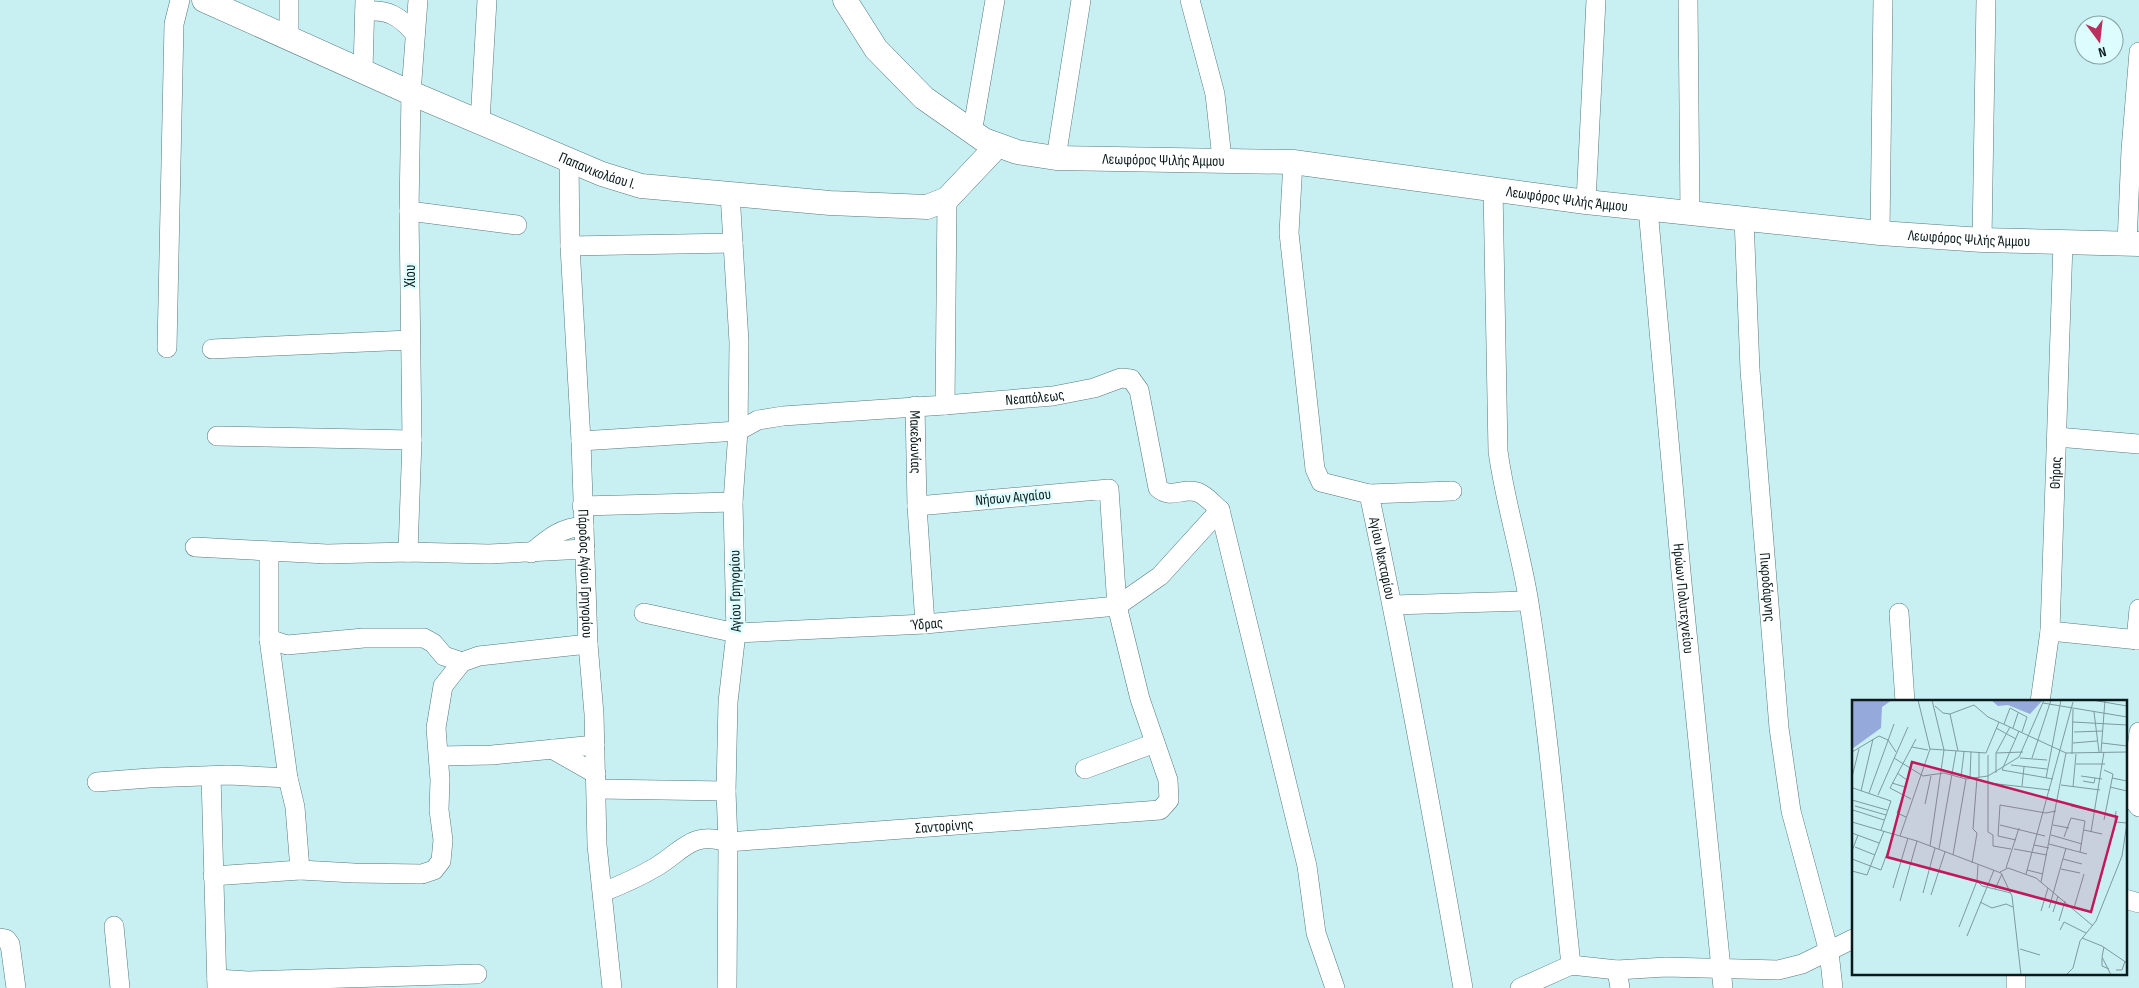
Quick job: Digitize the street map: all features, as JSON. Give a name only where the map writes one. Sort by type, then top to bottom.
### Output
[{"type":"street","points":[[167,348],[174,24],[180,0]]},
{"type":"street","name":"Παπανικολάου Ι.","points":[[204,0],[289,40],[363,70],[410,93],[569,158],[602,174],[641,186],[830,203],[927,207],[946,200]]},
{"type":"street","points":[[289,0],[289,40]]},
{"type":"street","name":"Χίου","points":[[408,552],[412,440],[409,211],[410,93],[418,0]]},
{"type":"street","points":[[480,122],[487,0]]},
{"type":"street","name":"Λεωφόρος Ψιλής Άμμου","points":[[845,0],[876,49],[924,98],[972,133],[997,146],[1017,152],[1056,158],[1293,162],[1648,210],[1744,218],[1880,233],[1982,240],[2133,244]]},
{"type":"street","points":[[972,133],[995,0]]},
{"type":"street","points":[[1056,158],[1081,0]]},
{"type":"street","points":[[1190,0],[1215,94],[1222,160]]},
{"type":"street","points":[[1586,202],[1596,0]]},
{"type":"street","points":[[1688,0],[1690,214]]},
{"type":"street","points":[[1880,233],[1883,0]]},
{"type":"street","points":[[1982,240],[1986,0]]},
{"type":"street","points":[[363,70],[365,6],[388,12],[405,22],[415,34]]},
{"type":"street","points":[[2133,244],[2131,150],[2139,52]]},
{"type":"street","points":[[946,200],[997,146]]},
{"type":"street","name":"Πάροδος Αγίου Γρηγορίου","points":[[569,158],[570,246],[581,441],[588,644],[595,745],[597,845],[612,988]]},
{"type":"street","points":[[1293,162],[1289,233],[1315,469],[1321,482],[1369,494],[1452,491]]},
{"type":"street","points":[[1493,189],[1498,451],[1503,490],[1528,601],[1545,722],[1571,965]]},
{"type":"street","name":"Αγίου Γρηγορίου","points":[[727,988],[728,842],[726,791],[728,702],[736,633],[733,502],[738,431],[739,342],[730,193]]},
{"type":"street","name":"Μακεδωνίας","points":[[925,624],[917,506],[915,406],[945,405],[946,200]]},
{"type":"street","name":"Ηρώων Πολυτεχνείου","points":[[1648,210],[1682,583],[1723,988]]},
{"type":"street","points":[[409,211],[517,225]]},
{"type":"street","name":"Πικροδάφνης","points":[[1744,218],[1751,379],[1779,728],[1792,811],[1829,952],[1832,988]]},
{"type":"street","points":[[570,246],[733,243]]},
{"type":"street","name":"Θήρας","points":[[2040,700],[2050,631],[2063,243]]},
{"type":"street","points":[[212,349],[410,340]]},
{"type":"street","name":"Νεαπόλεως","points":[[945,405],[1053,396],[1094,388],[1121,378],[1131,379],[1139,390],[1158,488],[1163,493],[1170,495],[1189,491],[1198,492],[1220,510]]},
{"type":"street","points":[[581,441],[738,431],[758,420],[783,416],[915,406]]},
{"type":"street","points":[[217,436],[412,440]]},
{"type":"street","points":[[2056,437],[2139,444]]},
{"type":"street","name":"Νήσων Αιγαίου","points":[[917,506],[1109,489],[1117,606]]},
{"type":"street","name":"Αγίου Νεκταρίου","points":[[1369,494],[1393,605],[1463,988]]},
{"type":"street","points":[[582,506],[733,502]]},
{"type":"street","points":[[1085,769],[1155,743],[1140,699],[1117,606],[1160,576],[1220,510]]},
{"type":"street","points":[[1220,510],[1307,866],[1316,933],[1335,988]]},
{"type":"street","points":[[531,553],[550,537],[568,527],[584,526]]},
{"type":"street","points":[[195,547],[327,554],[408,552],[531,553],[585,549]]},
{"type":"street","points":[[269,551],[269,639],[288,778],[295,808],[300,870]]},
{"type":"street","points":[[1393,605],[1528,601]]},
{"type":"street","name":"Ύδρας","points":[[644,614],[736,633],[925,624],[1117,606]]},
{"type":"street","points":[[2050,631],[2138,640],[2139,609]]},
{"type":"street","points":[[1899,612],[1905,700]]},
{"type":"street","points":[[269,639],[287,645],[364,638],[424,638],[433,643],[444,656],[462,662]]},
{"type":"street","points":[[213,876],[300,870],[422,874],[434,870],[441,861],[443,840],[436,728],[442,686],[462,662],[479,656],[588,644]]},
{"type":"street","points":[[2139,732],[2131,797],[2139,807]]},
{"type":"street","name":"Σαντορίνης","points":[[603,892],[635,879],[694,841],[714,838],[728,842],[1160,810],[1169,800],[1168,780],[1155,743]]},
{"type":"street","points":[[439,756],[492,755],[595,745]]},
{"type":"street","points":[[552,749],[596,782],[726,791]]},
{"type":"street","points":[[97,782],[211,776],[288,778]]},
{"type":"street","points":[[211,776],[217,983],[478,974]]},
{"type":"street","points":[[2126,898],[2139,902]]},
{"type":"street","points":[[114,926],[120,988]]},
{"type":"street","points":[[0,938],[6,939],[10,944],[16,988]]},
{"type":"street","points":[[1526,987],[1571,965],[1619,979],[1666,967],[1778,970],[1802,964],[1852,940]]}]
